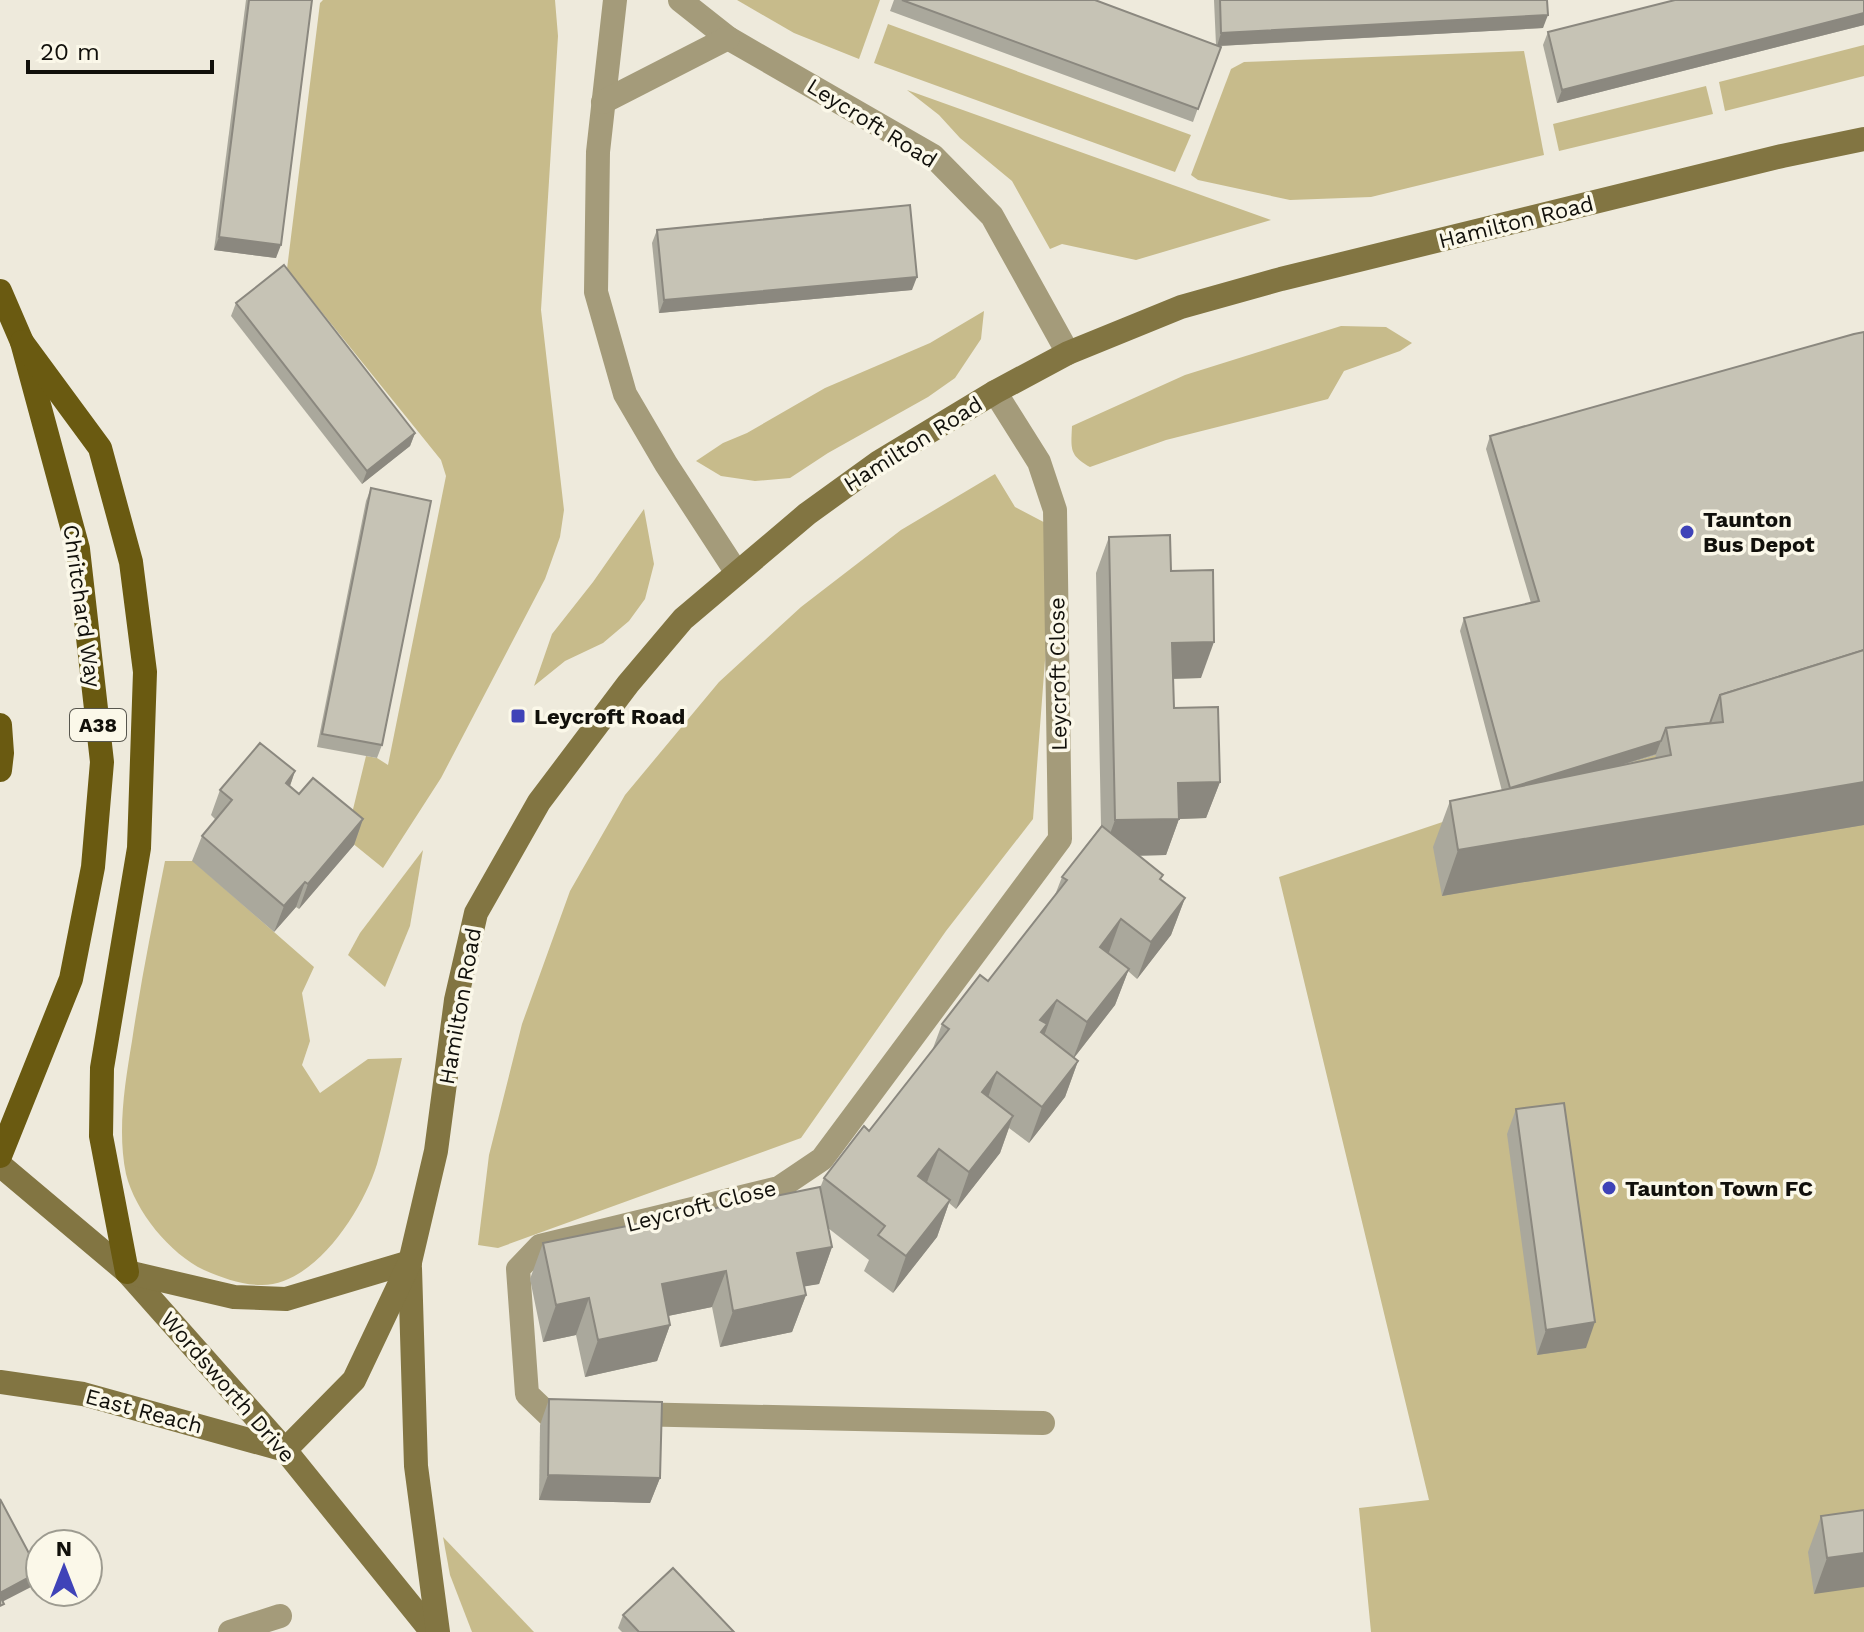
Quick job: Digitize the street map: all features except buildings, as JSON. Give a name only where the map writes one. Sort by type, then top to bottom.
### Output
[{"type":"main road","name":"Chritchard Way","points":[[0,291],[22,342],[78,549],[102,762],[93,867],[71,979],[0,1156]]},
{"type":"main road","points":[[22,342],[100,448],[131,562],[145,672],[139,848],[102,1068],[101,1136],[127,1272]]},
{"type":"main road","points":[[0,725],[0,770]]},
{"type":"street","points":[[615,0],[598,152],[596,292],[625,394],[737,573]]},
{"type":"street","name":"Leycroft Road","points":[[680,0],[728,38],[933,156],[992,216],[1068,353]]},
{"type":"street","points":[[603,102],[728,38]]},
{"type":"street","name":"Hamilton Road","points":[[285,1450],[354,1380],[410,1262],[436,1151],[456,1000],[476,913],[539,802],[628,684],[683,619],[807,514],[879,462],[995,392],[1068,353],[1181,307],[1281,279],[1782,156],[1864,139]]},
{"type":"street","name":"Leycroft Close","points":[[995,392],[1039,462],[1055,510],[1060,839],[822,1159],[779,1188],[540,1246],[518,1269],[527,1394],[550,1416],[605,1414],[1043,1423]]},
{"type":"street","name":"Wordsworth Drive","points":[[0,1165],[127,1272],[285,1450],[432,1632]]},
{"type":"street","points":[[127,1272],[234,1297],[286,1299],[410,1262]]},
{"type":"street","name":"Hamilton Road","points":[[410,1262],[416,1466],[438,1632]]},
{"type":"street","name":"East Reach","points":[[0,1382],[83,1394],[285,1450]]},
{"type":"street","points":[[230,1632],[280,1616]]},
{"type":"shaded area","points":[[323,0],[555,0],[558,36],[541,310],[564,510],[560,537],[545,579],[441,778],[383,868],[346,838],[366,756],[388,765],[446,476],[441,460],[287,269],[320,3]]},
{"type":"shaded area","points":[[737,0],[880,0],[859,59],[794,33]]},
{"type":"shaded area","points":[[888,24],[1191,135],[1175,172],[874,63]]},
{"type":"shaded area","points":[[1864,45],[1864,76],[1725,111],[1719,82]]},
{"type":"shaded area","points":[[1524,51],[1544,155],[1371,197],[1290,200],[1198,180],[1191,175],[1231,69],[1244,62]]},
{"type":"shaded area","points":[[1706,86],[1713,114],[1559,151],[1553,124]]},
{"type":"shaded area","points":[[907,90],[1271,220],[1136,260],[1062,244],[1050,249],[1012,181]]},
{"type":"shaded area","points":[[984,311],[981,339],[955,378],[790,478],[755,481],[721,476],[696,461],[825,388],[930,343]]},
{"type":"shaded area","points":[[1341,326],[1386,327],[1412,343],[1400,351],[1344,371],[1328,399],[1166,440],[1090,467],[1073,451],[1072,426],[1185,375]]},
{"type":"shaded area","points":[[995,474],[1015,507],[1055,528],[1033,819],[946,931],[801,1138],[498,1248],[478,1245],[489,1155],[522,1024],[570,891],[625,795],[719,682],[801,607],[901,530]]},
{"type":"shaded area","points":[[644,509],[654,564],[645,599],[629,621],[603,643],[565,661],[534,686],[552,634]]},
{"type":"shaded area","name":"Taunton Town FC","points":[[1864,691],[1864,1632],[1371,1632],[1359,1508],[1429,1500],[1279,877],[1505,801]]},
{"type":"shaded area","points":[[423,850],[410,926],[385,987],[348,955],[360,933]]},
{"type":"shaded area","points":[[165,861],[193,861],[314,967],[302,993],[310,1041],[302,1065],[320,1093],[368,1059],[402,1058],[377,1164],[361,1202],[334,1242],[318,1259],[282,1282],[262,1285],[239,1282],[191,1263],[156,1230],[137,1202],[126,1174],[122,1141],[125,1090]]},
{"type":"shaded area","points":[[443,1537],[534,1632],[472,1632],[450,1575]]},
{"type":"place","name":"Taunton Bus Depot","points":[[1687,532]]},
{"type":"place","name":"Leycroft Road","points":[[518,716]]},
{"type":"place","name":"Taunton Town FC","points":[[1609,1188]]}]
